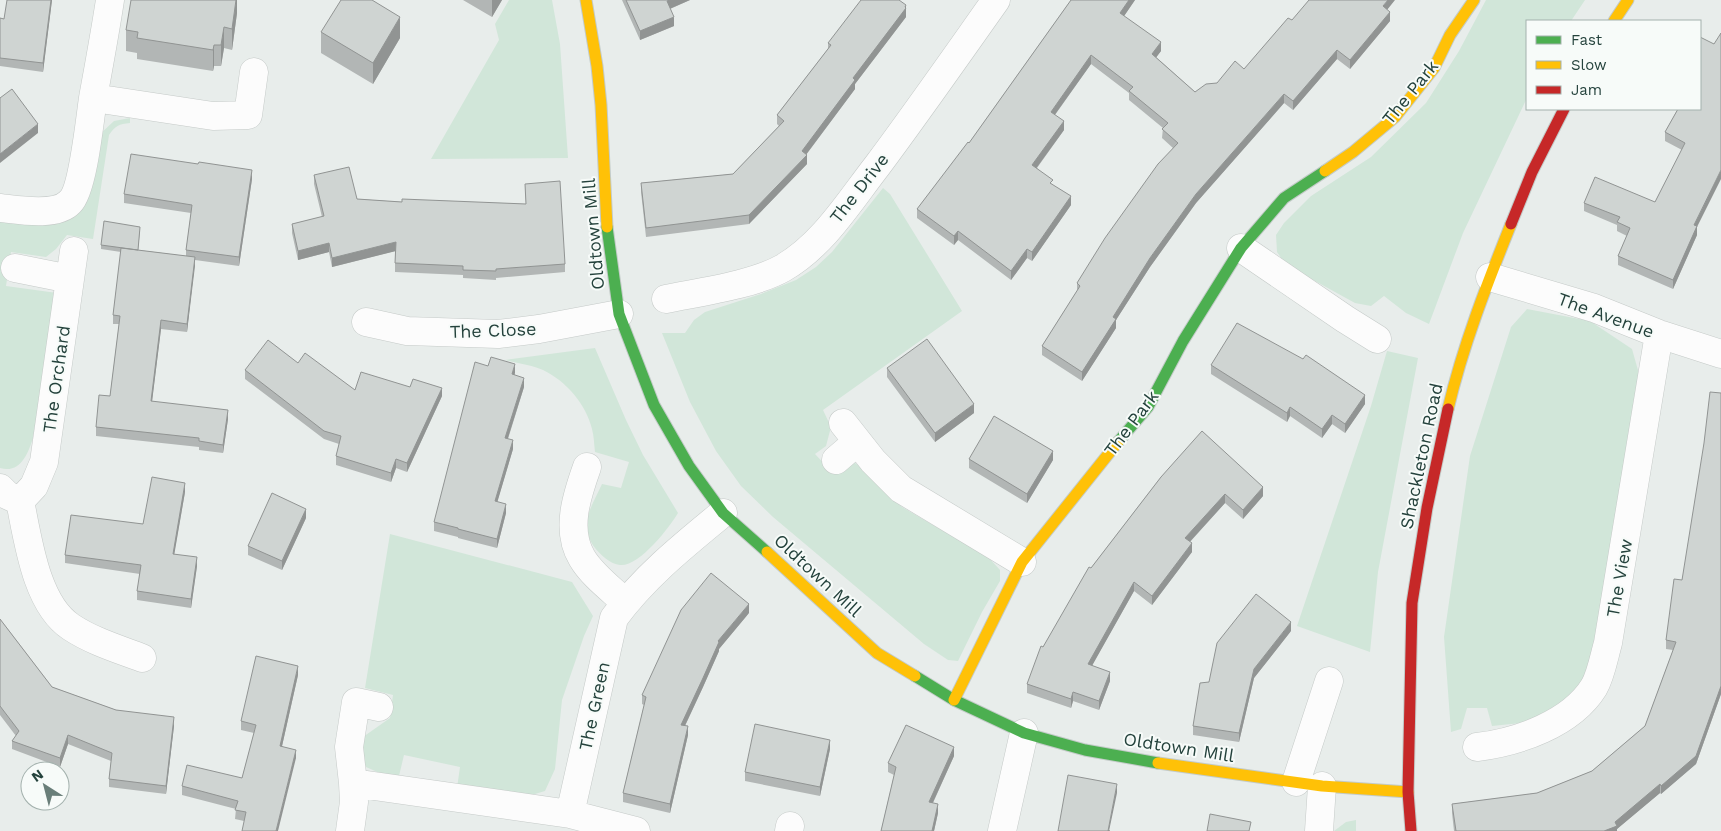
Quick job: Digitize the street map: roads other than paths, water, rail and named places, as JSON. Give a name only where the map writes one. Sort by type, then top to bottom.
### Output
[{"type":"street","points":[[0,208],[48,211],[64,207],[72,201],[76,194],[84,163],[110,0]]},
{"type":"street","name":"Oldtown Mill","points":[[586,0],[601,104],[605,214],[619,314],[654,405],[689,466],[723,513],[877,654],[954,700],[1024,733],[1085,750],[1154,762],[1309,784],[1408,792]]},
{"type":"street","name":"The Drive","points":[[666,299],[762,278],[782,268],[809,249],[851,200],[996,0]]},
{"type":"street","name":"The Park","points":[[954,700],[1022,562],[1096,468],[1148,407],[1188,333],[1242,248],[1284,198],[1353,152],[1396,117],[1434,68],[1450,35],[1474,0]]},
{"type":"street","points":[[1615,20],[1628,0]]},
{"type":"street","points":[[94,98],[214,116],[248,115],[254,72]]},
{"type":"street","name":"Shackleton Road","points":[[1411,831],[1408,792],[1412,603],[1426,508],[1455,379],[1490,277],[1532,172],[1563,110]]},
{"type":"street","points":[[1242,248],[1345,319],[1377,338]]},
{"type":"street","name":"The Orchard","points":[[74,251],[44,462],[34,486],[10,495],[39,582],[51,606],[69,626],[86,636],[142,658]]},
{"type":"street","points":[[15,268],[70,279]]},
{"type":"street","name":"The Avenue","points":[[1490,277],[1594,308],[1658,334],[1721,354]]},
{"type":"street","name":"The Close","points":[[366,322],[407,330],[498,334],[539,329],[619,314]]},
{"type":"street","name":"The View","points":[[1477,747],[1506,741],[1551,726],[1568,716],[1583,702],[1595,685],[1608,643],[1658,334]]},
{"type":"street","points":[[836,460],[850,433],[873,461],[902,489],[1022,562]]},
{"type":"street","points":[[587,466],[575,507],[573,524],[575,542],[581,557],[588,566],[625,602]]},
{"type":"street","name":"The Green","points":[[570,814],[614,618],[625,602],[659,568],[723,513]]},
{"type":"street","points":[[1319,831],[1309,784],[1329,681]]},
{"type":"street","points":[[350,831],[354,802],[349,747],[356,702],[379,707]]},
{"type":"street","points":[[1002,831],[1024,733]]},
{"type":"street","points":[[353,783],[570,814],[636,831]]}]
